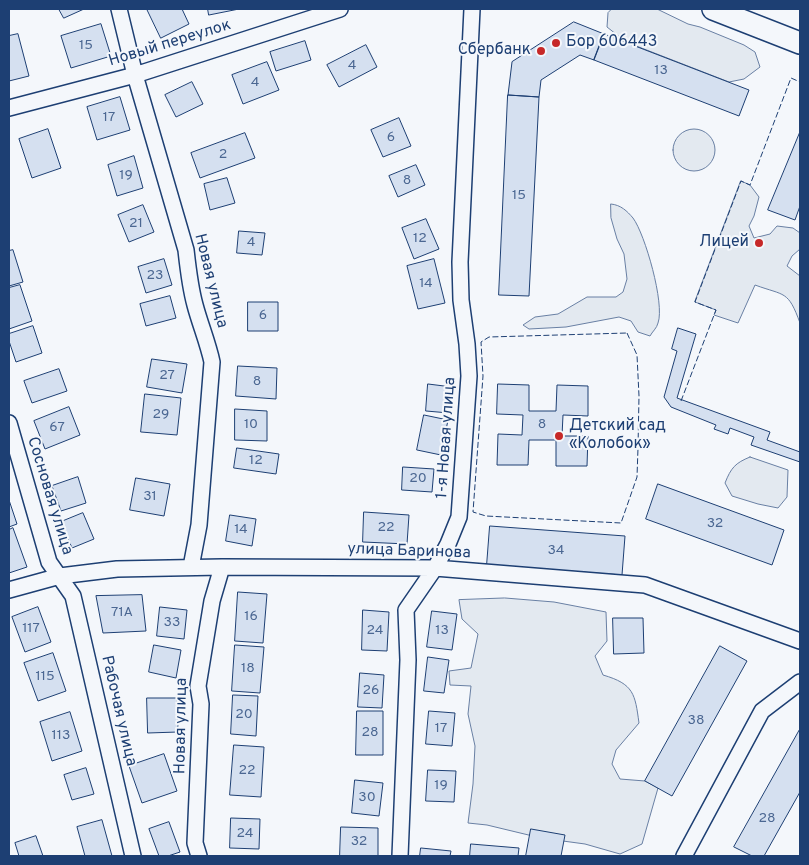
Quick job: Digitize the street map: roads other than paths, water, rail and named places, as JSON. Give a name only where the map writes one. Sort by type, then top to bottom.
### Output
[{"type":"street","name":"Новая улица","points":[[119,9],[135,75],[186,250],[195,306],[209,346],[212,362],[199,525],[191,567]]},
{"type":"street","name":"Новый переулок","points":[[9,108],[135,75],[340,9]]},
{"type":"street","name":"1-я Новая улица","points":[[400,856],[408,660],[406,610],[435,568],[448,544],[459,517],[469,376],[461,300],[460,262],[472,9]]},
{"type":"street","points":[[713,9],[800,43]]},
{"type":"street","name":"Сосновая улица","points":[[9,423],[49,562],[60,576]]},
{"type":"street","name":"улица Баринова","points":[[9,590],[60,576],[117,569],[191,567],[435,568],[645,586],[800,641]]},
{"type":"street","name":"Новая улица","points":[[199,856],[195,843],[201,704],[198,686],[212,601],[222,567]]},
{"type":"street","name":"Рабочая улица","points":[[60,576],[73,596],[132,856]]},
{"type":"street","points":[[684,856],[762,711],[800,682]]},
{"type":"place","name":"Бор 606443","points":[[556,43]]},
{"type":"place","name":"Сбербанк","points":[[541,51]]},
{"type":"place","name":"Лицей","points":[[759,243]]},
{"type":"place","name":"Детский сад «Колобок»","points":[[559,436]]}]
